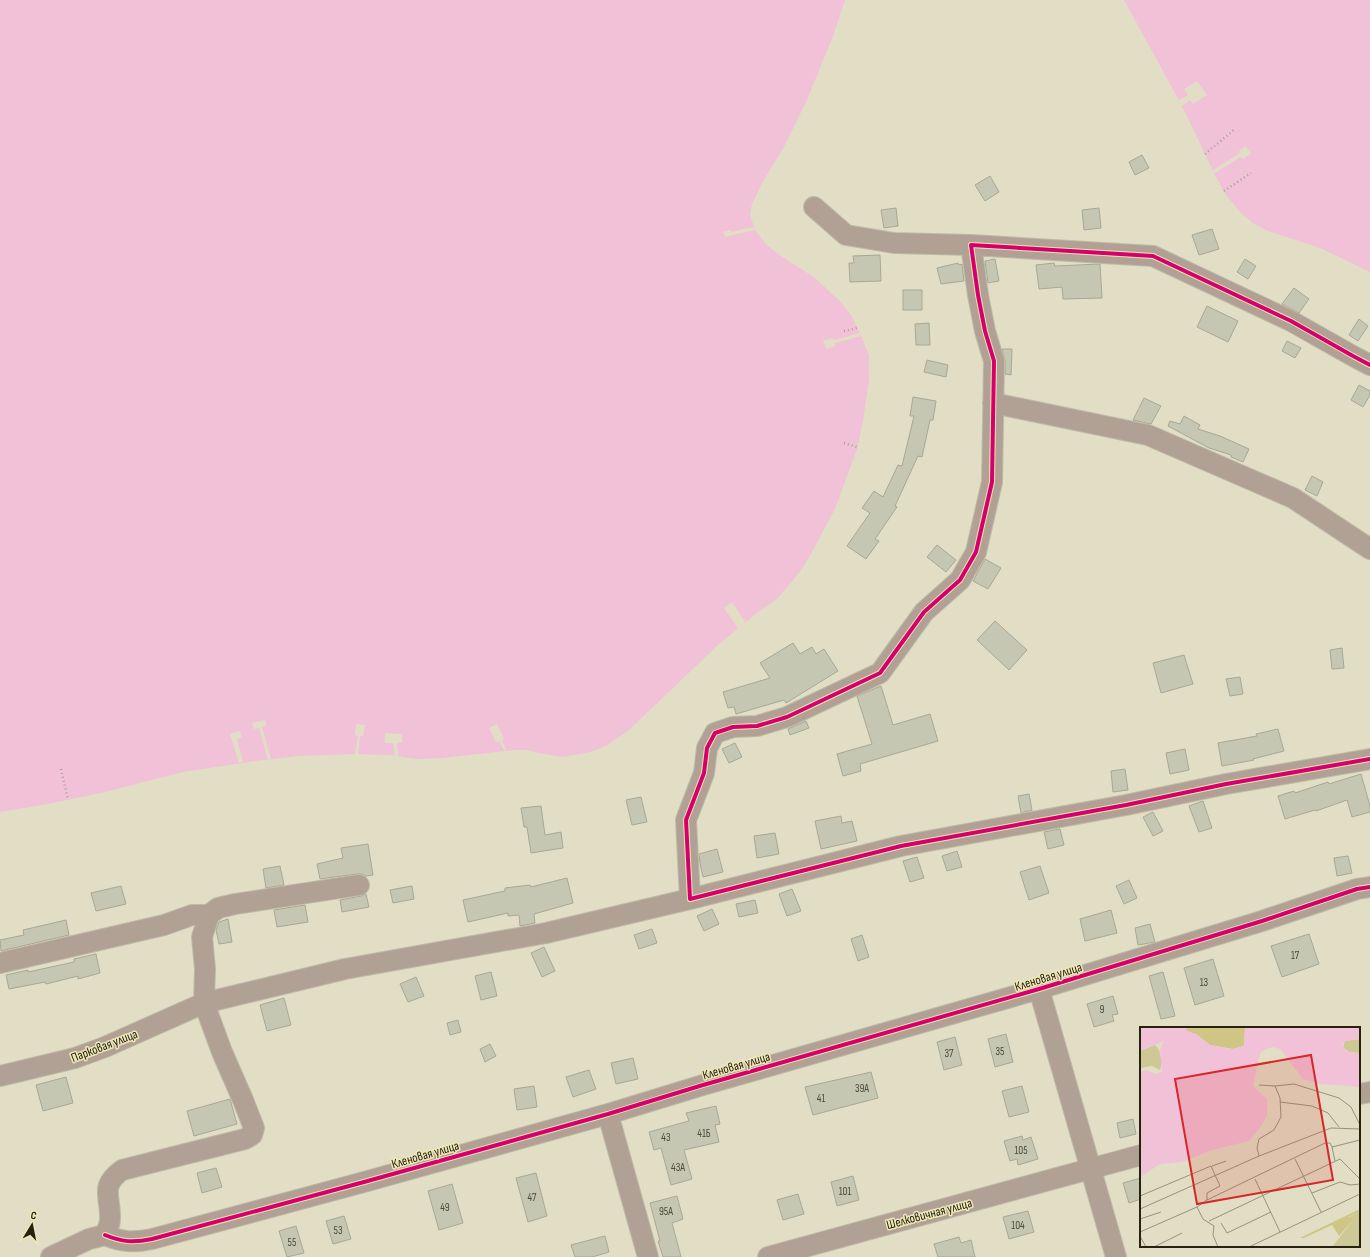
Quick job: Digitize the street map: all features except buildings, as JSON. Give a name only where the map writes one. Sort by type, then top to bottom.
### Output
[{"type":"street","points":[[814,207],[846,235],[894,243],[971,245],[1153,256],[1291,321],[1370,365]]},
{"type":"street","points":[[690,899],[686,820],[704,773],[707,748],[715,733],[733,727],[757,726],[787,717],[880,673],[924,612],[960,580],[976,552],[992,482],[994,361],[978,295],[971,245]]},
{"type":"street","points":[[994,403],[1148,435],[1293,498],[1370,549]]},
{"type":"street","name":"Парковая улица","points":[[0,1076],[75,1058],[105,1047],[204,1003],[345,969],[546,933],[690,899],[900,846],[1126,805],[1226,784],[1370,759]]},
{"type":"street","points":[[0,963],[164,925],[192,915],[209,914],[218,908],[235,904],[359,885]]},
{"type":"street","name":"Кленовая улица","points":[[105,1234],[126,1241],[137,1242],[152,1239],[364,1182],[608,1114],[702,1084],[1039,989],[1262,921],[1357,889],[1370,887]]},
{"type":"street","points":[[51,1257],[90,1238],[105,1234],[110,1222],[110,1209],[107,1194],[109,1184],[114,1176],[122,1170],[245,1139],[252,1135],[254,1128],[222,1052],[204,1003],[205,969],[202,937],[209,914]]},
{"type":"street","points":[[1039,989],[1116,1257]]},
{"type":"street","points":[[1360,1094],[1370,1092]]},
{"type":"street","points":[[608,1114],[648,1257]]},
{"type":"street","name":"Шелковичная улица","points":[[768,1257],[1140,1156]]},
{"type":"path","points":[[1205,154],[1235,129]]},
{"type":"path","points":[[1224,191],[1252,174]]},
{"type":"path","points":[[844,331],[857,328]]},
{"type":"path","points":[[844,443],[857,447]]},
{"type":"path","points":[[61,769],[68,800]]},
{"type":"shaded area","points":[[0,0],[845,0],[833,36],[807,100],[784,147],[762,183],[752,204],[750,215],[755,230],[765,243],[778,254],[815,278],[840,301],[851,315],[869,356],[869,379],[857,449],[835,509],[802,569],[778,598],[719,644],[629,730],[606,746],[591,752],[563,757],[527,750],[514,750],[443,758],[417,759],[390,755],[355,754],[299,756],[183,772],[105,792],[0,812]]},
{"type":"shaded area","points":[[1124,0],[1370,0],[1370,272],[1320,248],[1268,231],[1253,223],[1241,213],[1226,195],[1215,175],[1182,106]]},
{"type":"pier","points":[[1197,81],[1207,95],[1193,104],[1190,100],[1182,106],[1179,100],[1188,95],[1184,89]]},
{"type":"pier","points":[[1246,146],[1251,154],[1243,159],[1241,157],[1215,173],[1213,170],[1240,153],[1239,151]]},
{"type":"pier","points":[[753,227],[755,230],[725,237],[723,232],[731,230],[731,232]]},
{"type":"pier","points":[[860,333],[861,336],[835,343],[835,346],[826,349],[823,341],[833,338],[834,340]]},
{"type":"pier","points":[[732,602],[746,623],[738,628],[724,608]]},
{"type":"pier","points":[[265,720],[266,726],[262,727],[271,759],[268,760],[259,728],[254,729],[252,723]]},
{"type":"pier","points":[[356,724],[365,725],[363,736],[360,736],[358,754],[355,754],[358,736],[355,735]]},
{"type":"pier","points":[[497,724],[504,739],[502,740],[506,750],[504,750],[499,741],[496,742],[489,728]]},
{"type":"pier","points":[[240,731],[242,738],[237,739],[243,762],[239,763],[230,734]]},
{"type":"pier","points":[[385,733],[402,734],[402,743],[397,743],[398,756],[395,756],[393,743],[385,743]]},
{"type":"cycle path","points":[[1370,365],[1291,321],[1153,256],[971,245],[985,331],[994,361],[992,482],[976,552],[960,580],[924,612],[880,673],[787,717],[757,726],[733,727],[715,733],[707,748],[704,773],[686,820],[690,899],[901,846],[1126,805],[1226,784],[1370,759]]},
{"type":"cycle path","points":[[105,1235],[128,1241],[152,1239],[364,1182],[608,1114],[703,1085],[1039,989],[1262,921],[1357,889],[1370,887]]}]
